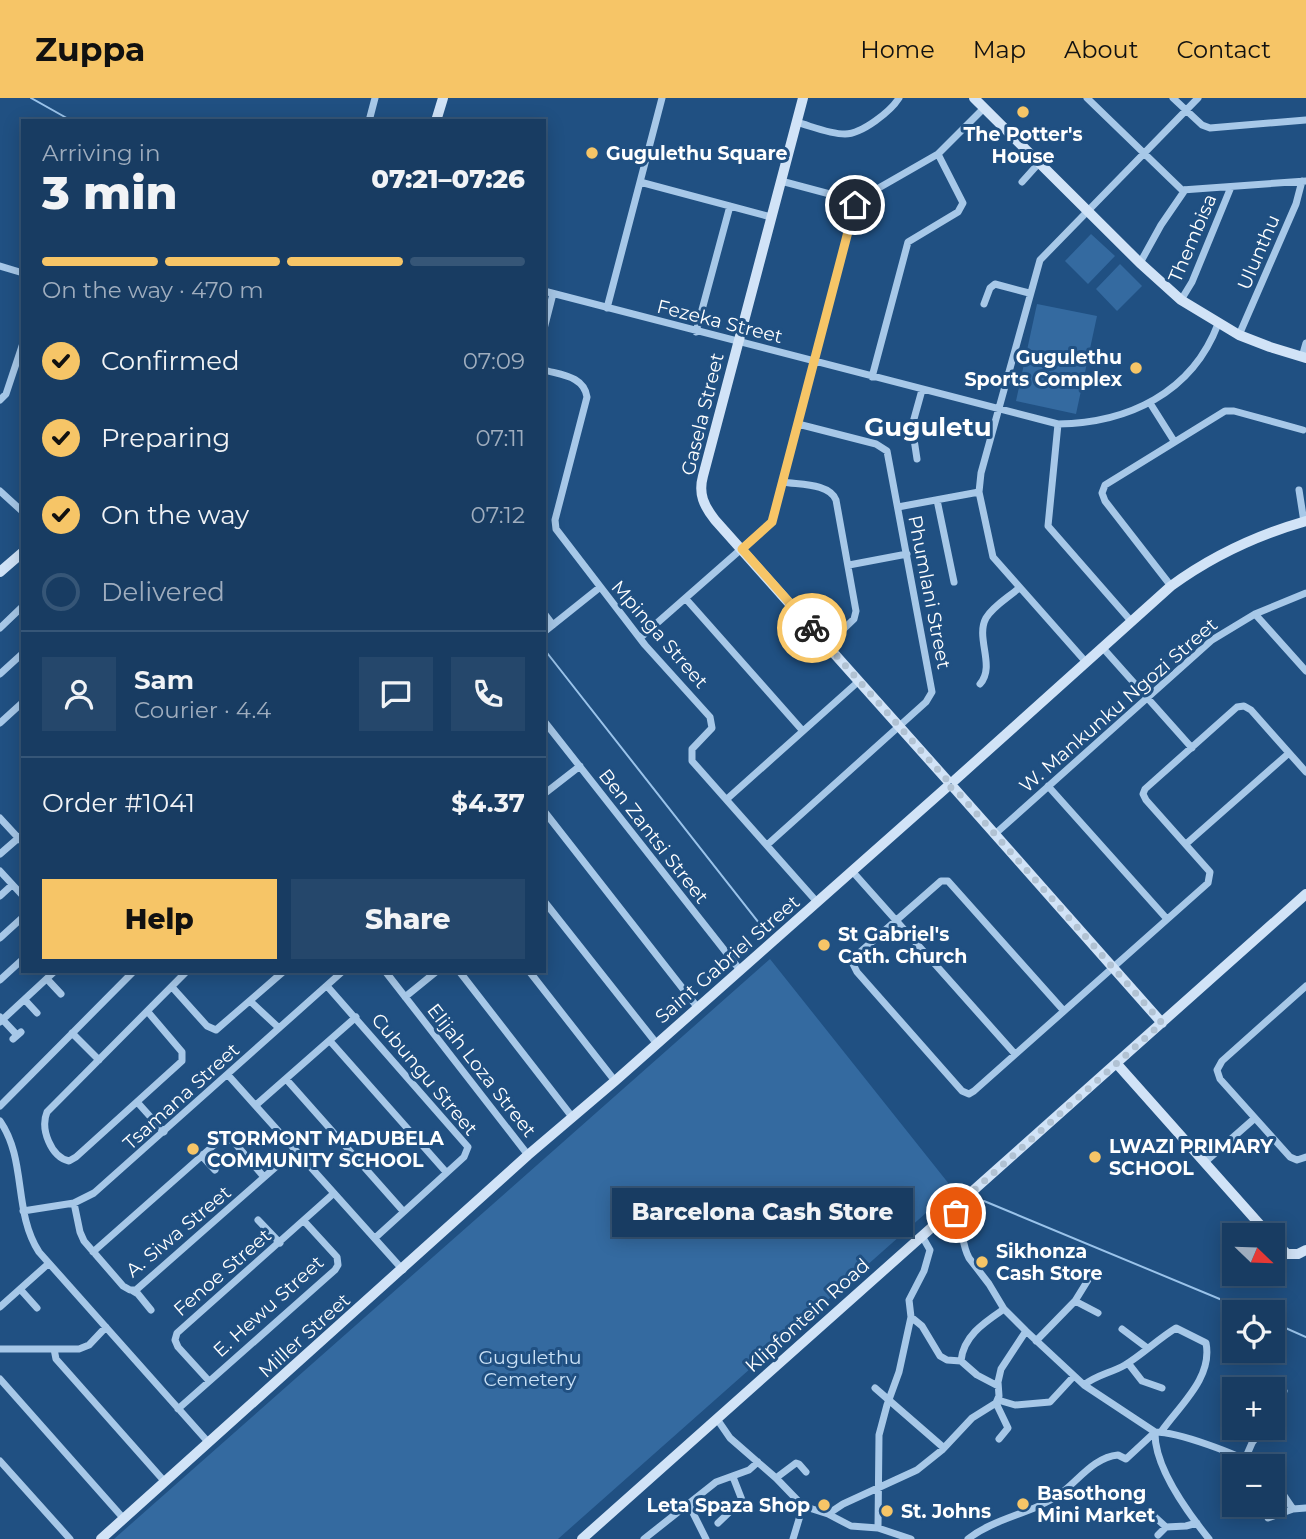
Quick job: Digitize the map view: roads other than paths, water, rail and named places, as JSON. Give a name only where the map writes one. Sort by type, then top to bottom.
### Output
[{"type":"street","points":[[370,119],[375,98]]},
{"type":"street","points":[[437,119],[443,98]]},
{"type":"street","points":[[607,308],[662,98]]},
{"type":"street","name":"Gasela Street","points":[[803,98],[701,485],[701,497],[707,510],[1162,1023]]},
{"type":"street","points":[[796,122],[849,133],[887,113],[899,98]]},
{"type":"street","points":[[974,98],[1181,300],[1218,324],[1270,348],[1304,357],[1306,343]]},
{"type":"street","points":[[1087,98],[1178,188],[1185,190],[1304,181]]},
{"type":"street","points":[[1173,98],[1202,125],[1210,128],[1306,120]]},
{"type":"street","points":[[1085,662],[993,556],[979,492],[981,473],[1040,260],[1198,98]]},
{"type":"street","points":[[781,181],[856,201],[938,154],[984,108]]},
{"type":"street","points":[[872,377],[908,242],[958,212],[962,206],[963,200],[938,154]]},
{"type":"street","points":[[1022,182],[1039,163]]},
{"type":"street","name":"Ulunthu","points":[[1239,335],[1304,181]]},
{"type":"street","points":[[640,182],[771,217]]},
{"type":"street","name":"Thembisa","points":[[1181,300],[1192,282],[1231,187]]},
{"type":"street","points":[[1140,262],[1185,190]]},
{"type":"street","points":[[640,638],[772,522],[856,201]]},
{"type":"street","points":[[696,332],[730,206]]},
{"type":"street","points":[[0,266],[21,272]]},
{"type":"street","points":[[984,304],[990,288],[995,284],[1030,293]]},
{"type":"street","name":"Fezeka Street","points":[[546,292],[1058,424],[1104,421],[1150,403],[1185,375],[1218,324]]},
{"type":"street","points":[[546,322],[554,294]]},
{"type":"street","points":[[0,400],[6,394],[21,350]]},
{"type":"street","name":"Mpinga Street","points":[[546,371],[575,379],[586,391],[586,402],[555,526],[599,588],[712,720],[710,731],[694,746],[691,758],[817,902]]},
{"type":"street","points":[[917,459],[912,426],[922,390]]},
{"type":"street","points":[[1150,403],[1174,441]]},
{"type":"street","points":[[1171,586],[1105,501],[1102,493],[1108,482],[1230,410],[1303,430]]},
{"type":"street","name":"Phumlani Street","points":[[767,845],[900,727],[930,699],[932,692],[889,456],[884,447],[798,424]]},
{"type":"street","points":[[1058,424],[1048,526],[1131,621]]},
{"type":"street","points":[[783,482],[826,489],[833,493],[849,565],[856,615],[827,645]]},
{"type":"street","points":[[1299,490],[1305,522]]},
{"type":"street","points":[[0,491],[21,510]]},
{"type":"street","points":[[898,507],[979,492]]},
{"type":"street","points":[[937,500],[954,582]]},
{"type":"street","name":"Saint Gabriel Street","points":[[528,1155],[698,1008],[1171,586],[1208,562],[1245,543],[1305,522]]},
{"type":"street","points":[[0,572],[21,554]]},
{"type":"street","points":[[849,565],[907,554]]},
{"type":"street","points":[[546,630],[599,588]]},
{"type":"street","points":[[980,684],[985,675],[982,633],[985,620],[1019,588]]},
{"type":"street","name":"W. Mankunku Ngozi Street","points":[[995,834],[1212,640],[1255,614],[1306,593]]},
{"type":"street","points":[[686,600],[802,730]]},
{"type":"street","points":[[0,628],[21,609]]},
{"type":"street","points":[[1255,614],[1306,671]]},
{"type":"street","points":[[546,616],[553,625]]},
{"type":"street","points":[[1102,647],[1192,748]]},
{"type":"street","points":[[0,674],[21,655]]},
{"type":"street","points":[[727,799],[859,681]]},
{"type":"street","points":[[0,723],[21,704]]},
{"type":"street","points":[[1064,1011],[948,881],[941,881],[852,962],[857,972],[962,1091],[969,1094],[1015,1054],[1064,1011],[1114,967],[1210,880],[1210,872],[1146,800],[1143,794],[1145,789],[1242,705],[1251,710],[1306,772]]},
{"type":"street","name":"Ben Zantsi Street","points":[[546,724],[740,970]]},
{"type":"street","points":[[1186,844],[1289,752]]},
{"type":"street","points":[[546,792],[580,766]]},
{"type":"street","points":[[1048,786],[1167,919]]},
{"type":"street","points":[[546,814],[698,1008]]},
{"type":"street","points":[[0,818],[21,838],[0,854]]},
{"type":"street","points":[[0,871],[21,894]]},
{"type":"street","points":[[852,871],[1015,1054]]},
{"type":"street","points":[[0,896],[12,885]]},
{"type":"street","name":"Klipfontein Road","points":[[582,1539],[1306,894]]},
{"type":"street","points":[[546,904],[657,1044]]},
{"type":"street","points":[[0,938],[21,919]]},
{"type":"street","points":[[0,980],[21,961]]},
{"type":"street","points":[[17,1035],[1,1019],[53,973]]},
{"type":"street","points":[[0,1106],[132,973]]},
{"type":"street","points":[[148,1012],[183,1057],[181,1063],[73,1160],[64,1160],[56,1154],[47,1138],[44,1121],[46,1114],[185,973]]},
{"type":"street","points":[[172,987],[207,1026],[214,1030],[221,1027],[282,973]]},
{"type":"street","name":"Tsamana Street","points":[[23,1211],[74,1203],[100,1189],[341,973]]},
{"type":"street","name":"Elijah Loza Street","points":[[387,973],[528,1155]]},
{"type":"street","points":[[405,997],[435,973]]},
{"type":"street","points":[[461,973],[573,1118]]},
{"type":"street","points":[[531,973],[615,1081]]},
{"type":"street","points":[[47,979],[61,994]]},
{"type":"street","name":"Cubungu Street","points":[[327,986],[467,1145],[466,1155],[375,1238]]},
{"type":"street","points":[[1306,986],[1217,1068],[1220,1079],[1290,1157],[1297,1160],[1306,1157]]},
{"type":"street","points":[[25,1000],[37,1013]]},
{"type":"street","points":[[250,1001],[279,1028]]},
{"type":"street","points":[[256,1105],[356,1017]]},
{"type":"street","points":[[72,1033],[99,1060]]},
{"type":"street","points":[[330,1041],[446,1172]]},
{"type":"street","points":[[1117,1064],[1259,1223]]},
{"type":"street","points":[[228,1075],[403,1270]]},
{"type":"street","points":[[286,1079],[403,1211]]},
{"type":"street","points":[[138,1103],[164,1132]]},
{"type":"street","points":[[1205,1162],[1255,1118]]},
{"type":"street","points":[[0,1121],[13,1147],[23,1211],[31,1240],[48,1264],[209,1443]]},
{"type":"street","points":[[93,1252],[219,1139],[227,1138],[234,1142],[264,1177]]},
{"type":"street","name":"A. Siwa Street","points":[[74,1203],[80,1232],[93,1252],[123,1286],[132,1291],[141,1287],[295,1150]]},
{"type":"street","name":"Miller Street","points":[[101,1539],[528,1155]]},
{"type":"street","points":[[201,1156],[215,1170]]},
{"type":"street","name":"Fenoe Street","points":[[209,1381],[178,1347],[176,1335],[334,1194]]},
{"type":"street","points":[[953,1209],[962,1225],[966,1252],[1004,1309],[1084,1385],[1158,1432],[1199,1442],[1231,1454]]},
{"type":"street","points":[[258,1220],[280,1242]]},
{"type":"street","name":"E. Hewu Street","points":[[178,1409],[337,1268],[338,1260],[335,1254],[304,1221]]},
{"type":"street","points":[[878,1528],[879,1435],[899,1372],[911,1317],[909,1300],[924,1271],[930,1250],[922,1236]]},
{"type":"street","points":[[1285,1252],[1298,1254],[1306,1250]]},
{"type":"street","points":[[0,1307],[48,1264]]},
{"type":"street","points":[[1036,1341],[1075,1301],[1088,1280]]},
{"type":"street","points":[[20,1289],[37,1308]]},
{"type":"street","points":[[132,1291],[138,1294],[151,1310]]},
{"type":"street","points":[[1075,1301],[1098,1313]]},
{"type":"street","points":[[961,1361],[964,1345],[977,1329],[1004,1309]]},
{"type":"street","points":[[911,1317],[922,1326],[940,1356],[947,1360],[961,1361],[976,1375],[998,1386]]},
{"type":"street","points":[[0,1349],[86,1347],[106,1327]]},
{"type":"street","points":[[1122,1328],[1146,1347]]},
{"type":"street","points":[[968,1539],[1053,1498],[1104,1459],[1118,1455],[1126,1459],[1158,1432],[1200,1380],[1206,1368],[1206,1343],[1176,1328],[1146,1347],[1128,1363],[1092,1378],[1084,1385]]},
{"type":"street","points":[[999,1439],[1009,1428],[997,1401],[1001,1369],[1026,1331]]},
{"type":"street","points":[[54,1349],[56,1359],[165,1482]]},
{"type":"street","points":[[1128,1363],[1142,1381],[1162,1388]]},
{"type":"street","points":[[828,1514],[917,1470],[944,1448],[972,1418],[997,1401],[1015,1405],[1049,1402],[1074,1376]]},
{"type":"street","points":[[0,1379],[124,1518]]},
{"type":"street","points":[[875,1388],[944,1448]]},
{"type":"street","points":[[717,1419],[730,1438],[803,1506],[828,1514],[851,1526],[863,1529],[878,1528],[911,1539]]},
{"type":"street","points":[[1158,1432],[1155,1446],[1174,1489],[1204,1537]]},
{"type":"street","points":[[0,1461],[70,1539]]},
{"type":"street","points":[[644,1539],[716,1482],[733,1477],[758,1462]]},
{"type":"street","points":[[776,1478],[796,1464],[806,1472]]},
{"type":"street","points":[[718,1522],[741,1503],[742,1497],[733,1477]]},
{"type":"street","points":[[1285,1497],[1293,1509]]},
{"type":"street","points":[[688,1504],[706,1539]]},
{"type":"street","points":[[793,1539],[803,1506]]},
{"type":"street","points":[[1268,1518],[1293,1509],[1306,1508]]},
{"type":"street","points":[[1155,1517],[1166,1527]]},
{"type":"street","points":[[1158,1535],[1166,1527],[1186,1526],[1197,1522]]},
{"type":"waterway","points":[[31,98],[68,119]]},
{"type":"waterway","points":[[546,652],[766,932]]},
{"type":"waterway","points":[[984,1201],[1222,1300]]},
{"type":"waterway","points":[[1285,1328],[1306,1337]]},
{"type":"place","name":"The Potter's House","points":[[1023,112]]},
{"type":"place","name":"Gugulethu Square","points":[[592,153]]},
{"type":"place","name":"Gugulethu Sports Complex","points":[[1136,368]]},
{"type":"place","name":"St Gabriel's Cath. Church","points":[[824,945]]},
{"type":"place","name":"STORMONT MADUBELA COMMUNITY SCHOOL","points":[[193,1149]]},
{"type":"place","name":"LWAZI PRIMARY SCHOOL","points":[[1095,1157]]},
{"type":"place","name":"Barcelona Cash Store","points":[[956,1213]]},
{"type":"place","name":"Sikhonza Cash Store","points":[[982,1262]]},
{"type":"place","name":"Basothong Mini Market","points":[[1023,1504]]},
{"type":"place","name":"Leta Spaza Shop","points":[[824,1505]]},
{"type":"place","name":"St. Johns","points":[[887,1511]]},
{"type":"district","name":"Guguletu","points":[[928,427]]},
{"type":"park label","name":"Gugulethu Cemetery","points":[[530,1368]]}]
